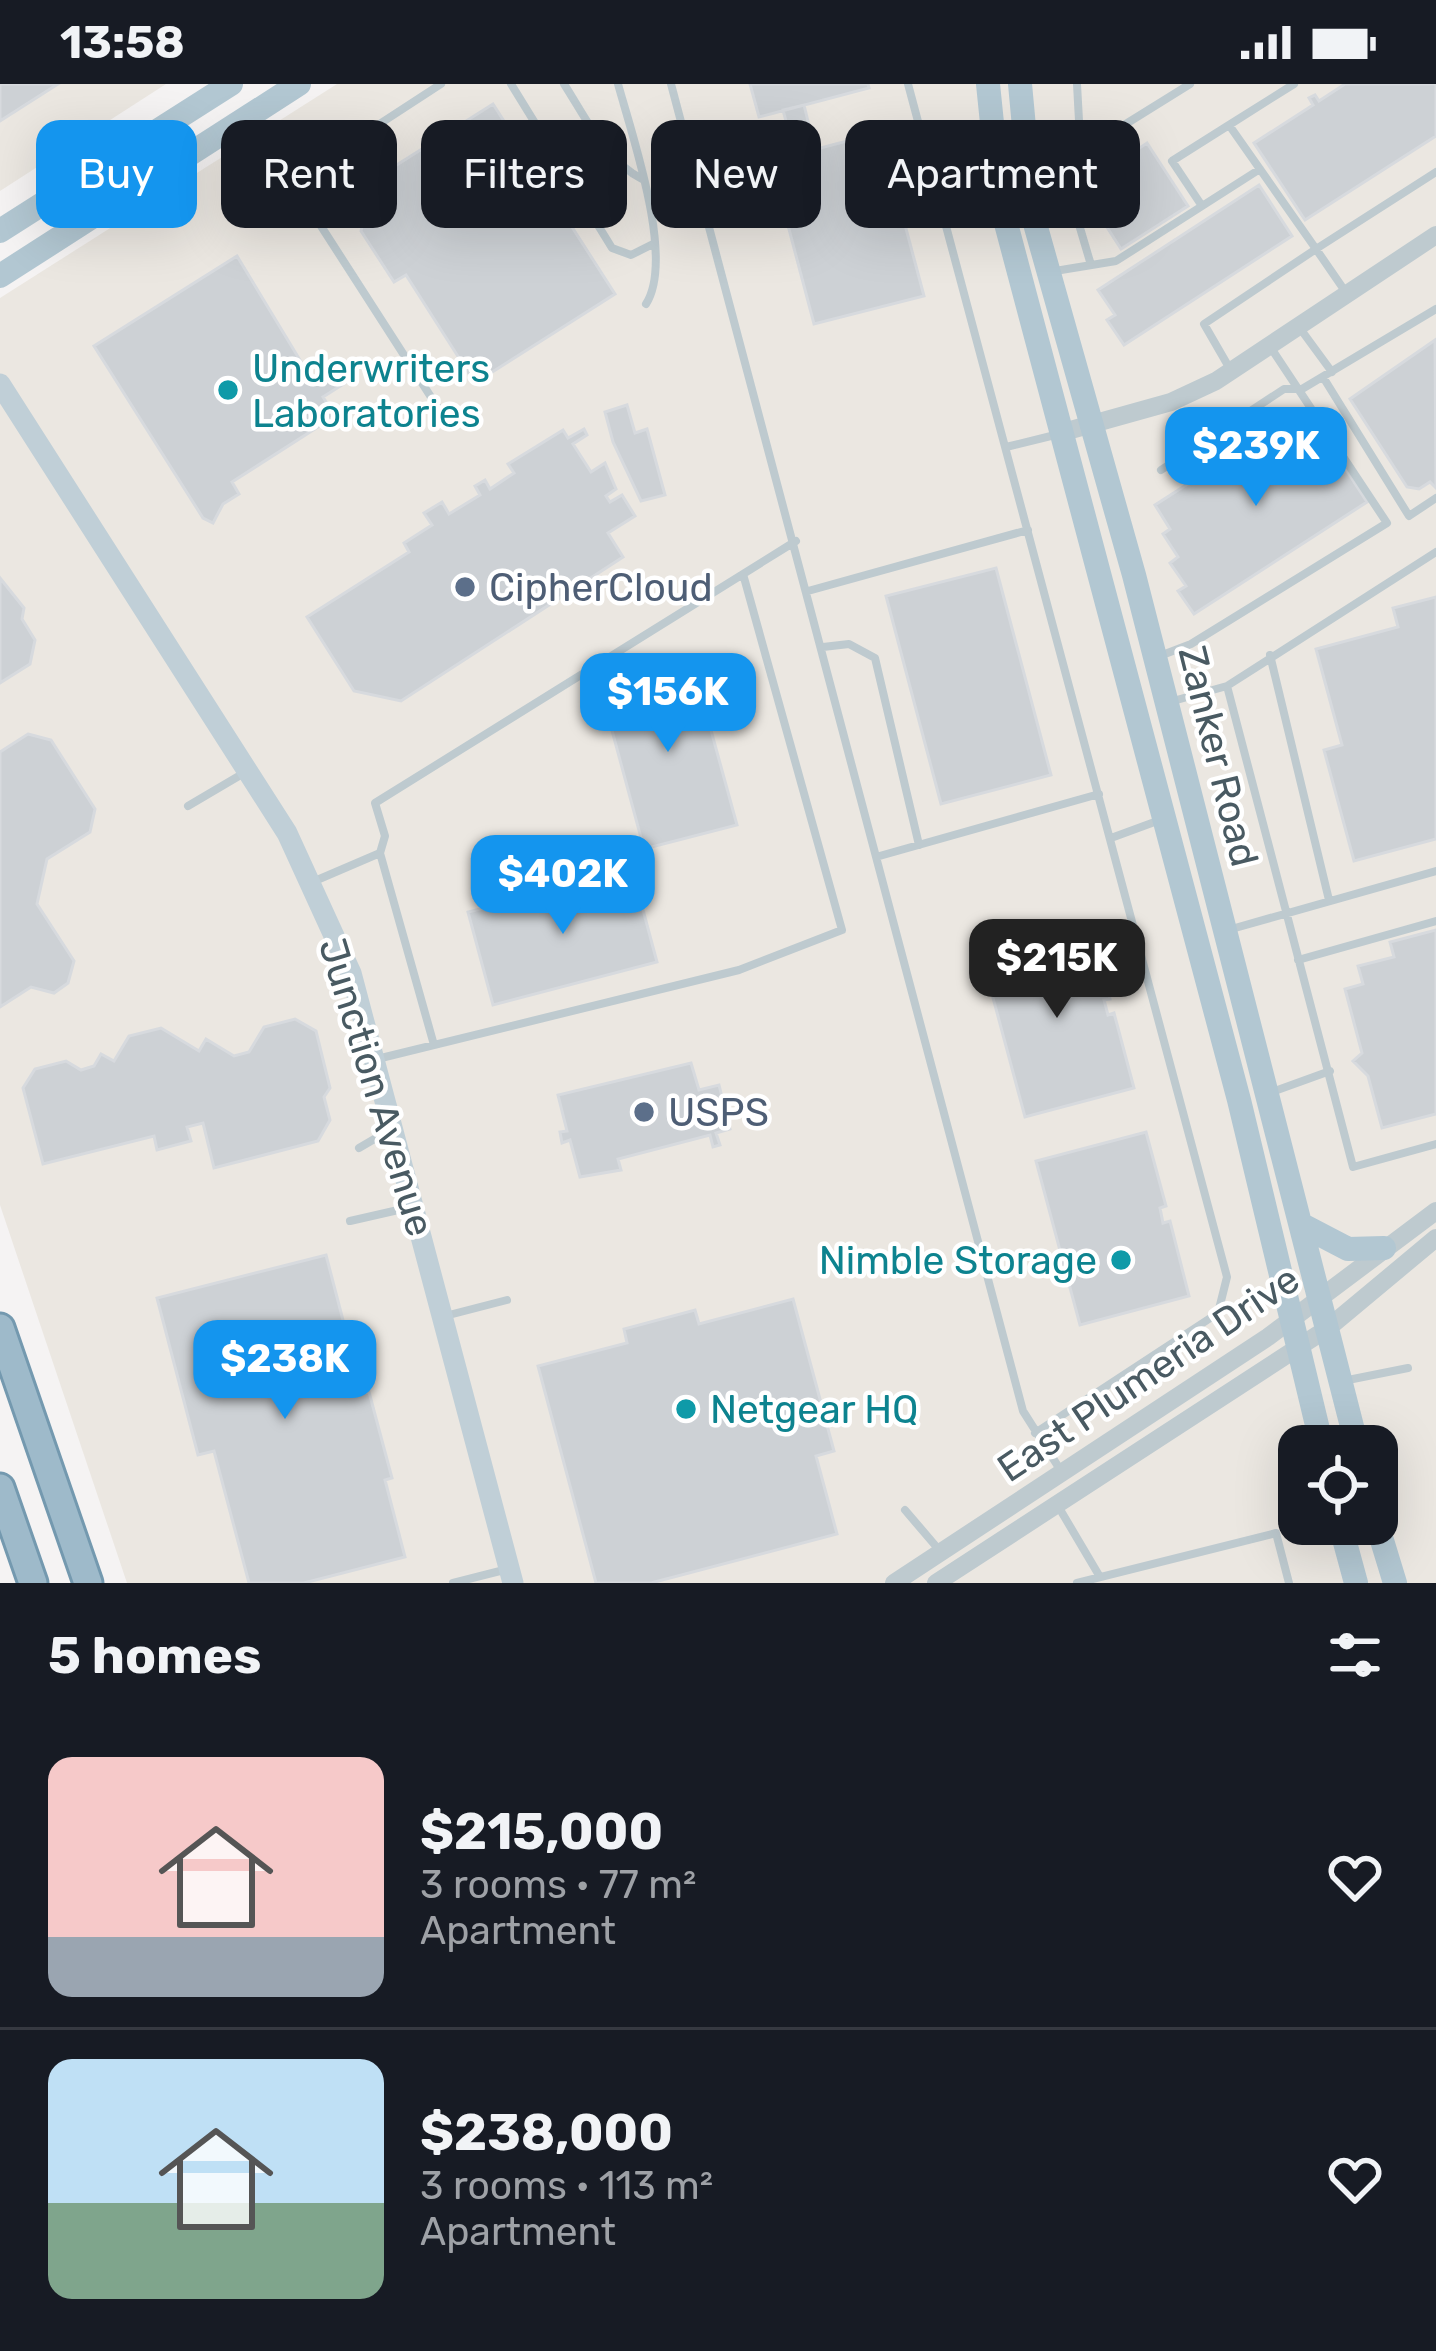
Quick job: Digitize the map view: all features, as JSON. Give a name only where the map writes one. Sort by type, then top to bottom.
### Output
[{"type":"highway","points":[[0,1328],[88,1583]]},
{"type":"highway","points":[[0,1488],[33,1583]]},
{"type":"main road","points":[[174,120],[231,84]]},
{"type":"main road","points":[[243,120],[299,84]]},
{"type":"main road","name":"Zanker Road","points":[[988,84],[1000,201],[1293,1316],[1317,1425]]},
{"type":"main road","name":"Zanker Road","points":[[1020,84],[1022,120]]},
{"type":"main road","points":[[0,276],[221,134]]},
{"type":"main road","points":[[0,217],[36,199]]},
{"type":"main road","points":[[0,231],[36,208]]},
{"type":"main road","name":"Zanker Road","points":[[1037,228],[1156,657],[1352,1425]]},
{"type":"main road","name":"Junction Avenue","points":[[0,384],[287,833],[351,973],[511,1576]]},
{"type":"main road","points":[[1302,1225],[1348,1249],[1384,1248]]},
{"type":"main road","points":[[1345,1545],[1355,1583]]},
{"type":"main road","points":[[1383,1545],[1395,1583]]},
{"type":"street","points":[[1060,433],[1192,393],[1436,235]]},
{"type":"street","name":"East Plumeria Drive","points":[[894,1583],[1293,1316],[1436,1211]]},
{"type":"street","name":"East Plumeria Drive","points":[[936,1583],[1328,1328],[1436,1238]]},
{"type":"street","points":[[1045,1484],[1057,1504]]},
{"type":"lane","points":[[386,120],[441,84]]},
{"type":"lane","points":[[511,84],[612,248],[631,255],[653,244]]},
{"type":"lane","points":[[565,84],[603,145],[625,170],[643,179]]},
{"type":"lane","points":[[618,84],[643,179],[658,276],[646,304]]},
{"type":"lane","points":[[671,84],[796,541],[1023,1411],[1062,1472]]},
{"type":"lane","points":[[908,84],[1227,1277],[1218,1313],[1035,1432]]},
{"type":"lane","points":[[1077,84],[1079,120]]},
{"type":"lane","points":[[1132,120],[1190,84]]},
{"type":"lane","points":[[1202,206],[1172,161],[1294,84]]},
{"type":"lane","points":[[1228,125],[1347,294]]},
{"type":"lane","points":[[1050,272],[1116,261],[1260,169]]},
{"type":"lane","points":[[1231,370],[1204,324],[1436,172]]},
{"type":"lane","points":[[322,228],[449,424]]},
{"type":"lane","points":[[1080,228],[1091,266]]},
{"type":"lane","points":[[1161,470],[1284,389],[1302,389],[1436,309]]},
{"type":"lane","points":[[1298,326],[1409,516],[1436,498]]},
{"type":"lane","points":[[1156,657],[1191,644],[1387,523],[1302,389],[1268,346]]},
{"type":"lane","points":[[1006,447],[1060,433]]},
{"type":"lane","points":[[808,591],[1028,530]]},
{"type":"lane","points":[[434,1046],[380,853],[385,836],[375,803],[796,541]]},
{"type":"lane","points":[[1168,703],[1227,686],[1436,552]]},
{"type":"lane","points":[[376,1060],[739,970],[842,931],[743,574]]},
{"type":"lane","points":[[823,646],[849,644],[875,658],[919,845]]},
{"type":"lane","points":[[1270,655],[1329,900]]},
{"type":"lane","points":[[1227,686],[1353,1167],[1436,1144]]},
{"type":"lane","points":[[188,806],[247,771]]},
{"type":"lane","points":[[876,857],[1099,794]]},
{"type":"lane","points":[[1111,838],[1162,820]]},
{"type":"lane","points":[[310,883],[380,853]]},
{"type":"lane","points":[[1226,930],[1436,872]]},
{"type":"lane","points":[[1298,960],[1436,921]]},
{"type":"lane","points":[[1268,1094],[1330,1070]]},
{"type":"lane","points":[[359,1148],[394,1128]]},
{"type":"lane","points":[[350,1221],[415,1206]]},
{"type":"lane","points":[[443,1317],[507,1300]]},
{"type":"lane","points":[[1342,1381],[1408,1368]]},
{"type":"lane","points":[[1057,1504],[1100,1577]]},
{"type":"lane","points":[[905,1510],[941,1552]]},
{"type":"lane","points":[[1077,1583],[1276,1533],[1289,1583]]},
{"type":"lane","points":[[453,1583],[511,1576]]},
{"type":"shaded area","points":[[0,84],[166,84],[110,120],[36,120],[36,168],[0,191]]},
{"type":"shaded area","points":[[337,84],[1436,84],[1436,1583],[127,1583],[0,1205],[0,298],[110,228],[197,228],[197,173],[221,158],[221,228],[397,228],[397,120],[280,120]]},
{"type":"building","points":[[0,84],[58,84],[0,121]]},
{"type":"building","points":[[750,84],[868,84],[869,88],[759,117]]},
{"type":"building","points":[[1345,84],[1436,84],[1436,136],[1305,220],[1254,143],[1313,105],[1309,98],[1315,95],[1319,101]]},
{"type":"building","points":[[493,104],[503,120],[468,120]]},
{"type":"building","points":[[804,105],[808,120],[786,120],[783,110]]},
{"type":"building","points":[[845,141],[845,228],[906,228],[924,296],[814,324],[789,228],[821,228],[821,148]]},
{"type":"building","points":[[1147,143],[1188,206],[1121,249],[1107,228],[1140,228],[1140,148]]},
{"type":"building","points":[[421,150],[421,228],[573,228],[615,294],[475,383],[406,275],[394,282],[361,231],[397,228],[397,165]]},
{"type":"building","points":[[1259,185],[1292,236],[1124,345],[1107,320],[1115,315],[1098,290]]},
{"type":"building","name":"Underwriters Laboratories","points":[[237,256],[312,380],[334,366],[345,383],[323,397],[335,416],[232,482],[239,494],[223,504],[213,523],[203,518],[94,346]]},
{"type":"building","points":[[1435,340],[1436,488],[1430,482],[1419,489],[1407,487],[1350,399]]},
{"type":"building","points":[[627,405],[635,433],[647,429],[665,495],[641,501],[613,442],[605,412]]},
{"type":"building","points":[[1306,408],[1367,502],[1194,614],[1178,591],[1186,586],[1170,563],[1178,557],[1163,534],[1170,529],[1155,505]]},
{"type":"building","name":"CipherCloud","points":[[584,429],[587,435],[573,444],[591,472],[605,463],[616,489],[606,496],[610,502],[622,495],[635,516],[608,533],[623,557],[401,701],[354,691],[307,617],[409,552],[404,543],[432,525],[424,513],[442,502],[449,514],[480,495],[475,486],[485,480],[490,489],[514,473],[508,464],[563,430],[568,438]]},
{"type":"building","points":[[996,568],[1051,775],[941,804],[886,596]]},
{"type":"building","points":[[0,578],[24,608],[22,619],[35,640],[30,664],[0,683]]},
{"type":"building","points":[[1436,597],[1436,839],[1354,861],[1324,750],[1342,745],[1316,649],[1398,627],[1393,608]]},
{"type":"building","points":[[692,661],[737,825],[644,849],[600,686]]},
{"type":"building","points":[[28,734],[51,740],[95,809],[90,832],[47,859],[37,904],[74,961],[68,983],[54,993],[31,987],[0,1007],[0,752]]},
{"type":"building","points":[[632,869],[657,962],[493,1005],[468,912],[543,893],[544,899],[560,895],[558,889]]},
{"type":"building","points":[[1091,924],[1110,999],[1104,1000],[1108,1015],[1114,1013],[1134,1088],[1025,1117],[981,953]]},
{"type":"building","points":[[1436,930],[1436,1114],[1382,1128],[1368,1076],[1353,1061],[1362,1053],[1345,989],[1363,984],[1358,966],[1394,957],[1390,942]]},
{"type":"building","points":[[295,1019],[316,1031],[330,1088],[324,1097],[330,1120],[318,1141],[214,1168],[203,1123],[187,1127],[191,1141],[157,1150],[154,1136],[43,1164],[23,1088],[35,1069],[66,1061],[81,1070],[94,1066],[101,1054],[114,1061],[129,1036],[161,1028],[199,1051],[206,1039],[234,1056],[249,1052],[264,1027]]},
{"type":"building","name":"USPS","points":[[691,1063],[699,1090],[719,1085],[730,1129],[716,1133],[720,1145],[713,1147],[710,1135],[618,1159],[621,1170],[580,1177],[570,1140],[562,1143],[560,1132],[567,1131],[558,1095]]},
{"type":"building","name":"Nimble Storage","points":[[1146,1132],[1166,1206],[1160,1208],[1163,1223],[1170,1221],[1189,1296],[1080,1325],[1036,1161]]},
{"type":"building","points":[[326,1255],[362,1393],[369,1392],[392,1478],[385,1480],[405,1557],[304,1583],[249,1583],[214,1451],[198,1455],[157,1298]]},
{"type":"building","name":"Netgear HQ","points":[[793,1299],[834,1451],[816,1456],[837,1534],[651,1583],[596,1583],[538,1366],[627,1343],[624,1329],[695,1310],[699,1324]]},
{"type":"place","name":"Underwriters Laboratories","points":[[228,390]]},
{"type":"place","name":"CipherCloud","points":[[465,587]]},
{"type":"place","name":"USPS","points":[[644,1112]]},
{"type":"place","name":"Nimble Storage","points":[[1121,1260]]},
{"type":"place","name":"Netgear HQ","points":[[686,1409]]}]
